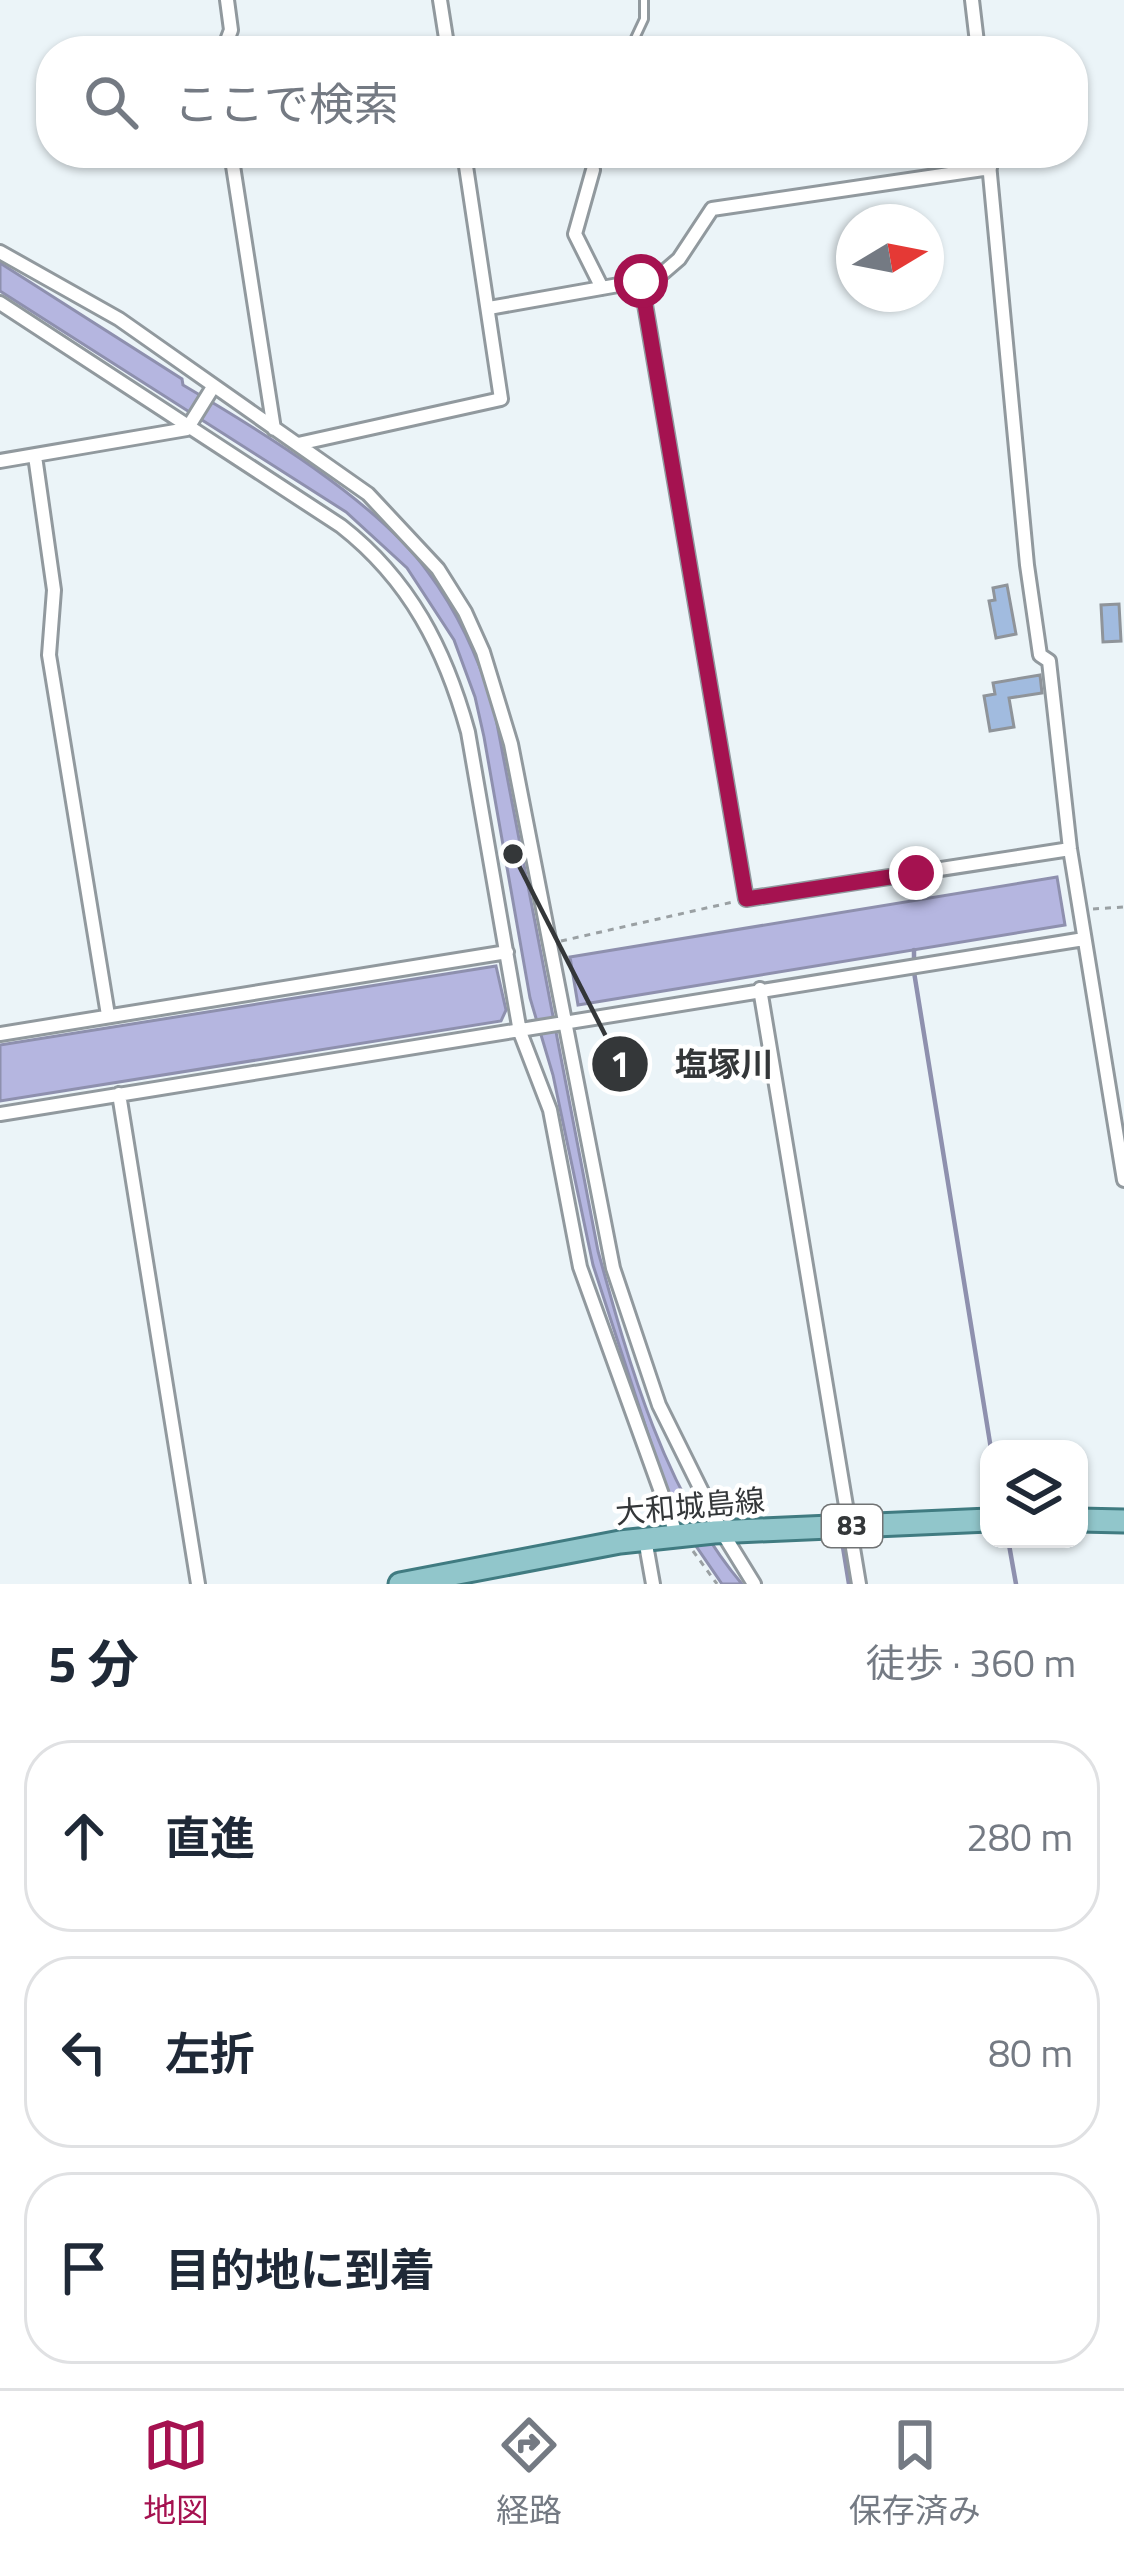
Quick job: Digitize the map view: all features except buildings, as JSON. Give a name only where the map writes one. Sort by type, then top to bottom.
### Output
[{"type":"main road","name":"大和城島線","points":[[400,1584],[646,1539],[980,1520]]},
{"type":"main road","points":[[1088,1520],[1124,1520]]},
{"type":"street","points":[[227,0],[229,36]]},
{"type":"street","points":[[440,0],[446,36]]},
{"type":"street","points":[[972,0],[976,36]]},
{"type":"street","points":[[233,168],[274,429]]},
{"type":"street","points":[[298,444],[501,399],[466,168]]},
{"type":"street","points":[[643,290],[679,260],[712,209],[990,168],[1027,565],[1040,655],[1049,661],[1070,849],[1124,1180]]},
{"type":"street","points":[[593,170],[575,234],[602,288]]},
{"type":"street","points":[[0,252],[119,319],[368,494],[439,569],[465,612],[500,703],[553,943],[614,1268],[659,1406],[718,1532],[754,1584]]},
{"type":"street","points":[[489,308],[641,281],[746,899],[1070,849]]},
{"type":"street","points":[[0,303],[368,547],[402,584],[430,628],[454,683],[468,732],[520,1032],[550,1110],[580,1267],[682,1536]]},
{"type":"street","points":[[0,461],[189,424],[213,387]]},
{"type":"street","points":[[35,455],[54,590],[49,655],[108,1015]]},
{"type":"street","points":[[0,1114],[1084,939]]},
{"type":"street","points":[[0,1034],[507,952]]},
{"type":"street","points":[[760,988],[859,1584]]},
{"type":"street","points":[[119,1094],[198,1584]]},
{"type":"street","points":[[646,1539],[653,1584]]},
{"type":"lane","points":[[636,36],[644,19],[644,0]]},
{"type":"path","points":[[553,943],[746,899]]},
{"type":"path","points":[[1079,909],[1124,907]]},
{"type":"path","points":[[682,1536],[717,1584]]},
{"type":"water","points":[[0,263],[182,379],[183,385],[347,493],[406,545],[458,619],[493,703],[598,1251],[623,1338],[671,1468],[691,1509],[742,1584],[722,1584],[674,1514],[593,1265],[553,1075],[530,998],[484,737],[454,640],[407,568],[346,512],[0,291]]},
{"type":"water","points":[[1057,877],[1065,925],[578,1005],[570,957]]},
{"type":"water","points":[[496,966],[506,1010],[501,1021],[0,1101],[0,1045]]},
{"type":"waterway","points":[[914,950],[990,1440]]},
{"type":"waterway","points":[[842,1541],[849,1584]]},
{"type":"waterway","points":[[1010,1548],[1016,1584]]},
{"type":"place","name":"塩塚川","points":[[513,854]]},
{"type":"route","points":[[641,281],[746,899],[916,873]]}]
